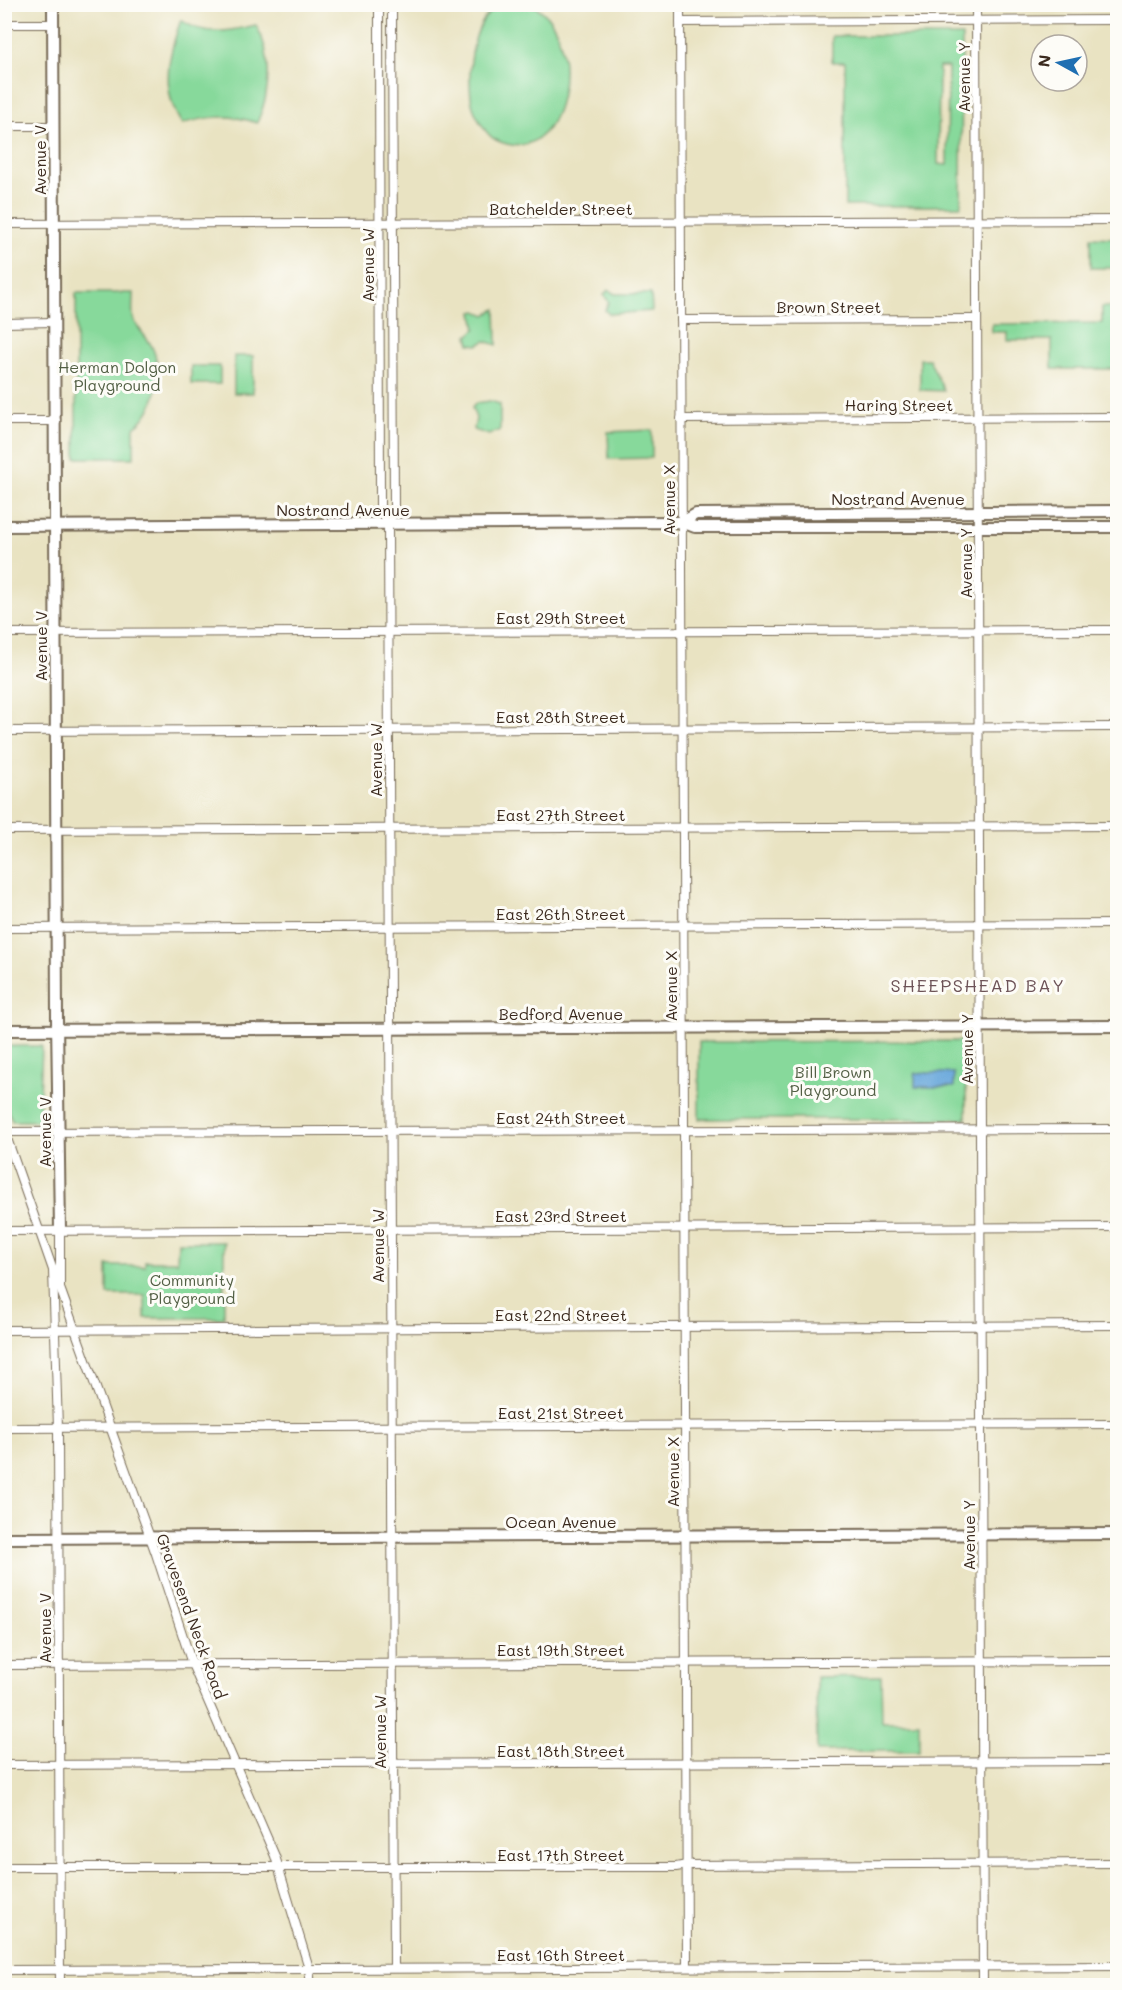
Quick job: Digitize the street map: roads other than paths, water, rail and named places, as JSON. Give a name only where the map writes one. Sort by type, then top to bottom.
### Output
[{"type":"main road","name":"Avenue V","points":[[53,4],[56,928],[60,1230]]},
{"type":"main road","name":"Nostrand Avenue","points":[[682,522],[696,514],[1118,511]]},
{"type":"main road","name":"Nostrand Avenue","points":[[4,526],[682,522],[695,527],[978,529],[1118,527]]},
{"type":"main road","name":"Bedford Avenue","points":[[4,1030],[1118,1026]]},
{"type":"main road","name":"Ocean Avenue","points":[[4,1538],[1118,1534]]},
{"type":"street","name":"Avenue W","points":[[379,4],[380,510],[388,523]]},
{"type":"street","name":"Avenue W","points":[[392,4],[394,510],[388,523],[388,631],[394,1968]]},
{"type":"street","name":"Avenue X","points":[[680,4],[687,1967]]},
{"type":"street","name":"Avenue Y","points":[[976,4],[983,1986]]},
{"type":"street","points":[[680,22],[1118,20]]},
{"type":"street","points":[[4,24],[54,24]]},
{"type":"street","points":[[4,126],[54,126]]},
{"type":"street","name":"Batchelder Street","points":[[4,224],[1118,220]]},
{"type":"street","name":"Brown Street","points":[[681,320],[977,319]]},
{"type":"street","points":[[4,323],[55,322]]},
{"type":"street","name":"Haring Street","points":[[681,419],[1118,417]]},
{"type":"street","points":[[4,421],[56,421]]},
{"type":"street","name":"East 29th Street","points":[[4,633],[1118,630]]},
{"type":"street","name":"East 28th Street","points":[[4,731],[1118,727]]},
{"type":"street","name":"East 27th Street","points":[[4,830],[1118,825]]},
{"type":"street","name":"East 26th Street","points":[[4,928],[1118,924]]},
{"type":"street","name":"East 24th Street","points":[[5,1131],[1118,1129]]},
{"type":"street","points":[[5,1131],[40,1230]]},
{"type":"street","name":"East 23rd Street","points":[[4,1231],[1118,1227]]},
{"type":"street","name":"Avenue V","points":[[40,1230],[53,1270],[56,1329],[60,1986]]},
{"type":"street","name":"Avenue V","points":[[60,1230],[60,1288]]},
{"type":"street","name":"Gravesend Neck Road","points":[[60,1288],[192,1665],[279,1867],[309,1968],[311,1986]]},
{"type":"street","name":"East 22nd Street","points":[[4,1330],[1118,1326]]},
{"type":"street","name":"East 21st Street","points":[[4,1428],[1118,1424]]},
{"type":"street","name":"East 19th Street","points":[[4,1665],[1118,1661]]},
{"type":"street","name":"East 18th Street","points":[[4,1765],[1118,1761]]},
{"type":"street","name":"East 17th Street","points":[[4,1867],[676,1867],[687,1865],[1118,1863]]},
{"type":"street","name":"East 16th Street","points":[[4,1970],[1118,1966]]},
{"type":"water","points":[[915,1073],[954,1073],[954,1087],[915,1087]]},
{"type":"district","name":"SHEEPSHEAD BAY","points":[[978,985]]},
{"type":"park label","name":"Herman Dolgon Playground","points":[[117,375]]},
{"type":"park label","name":"Bill Brown Playground","points":[[833,1080]]},
{"type":"park label","name":"Community Playground","points":[[192,1288]]}]
